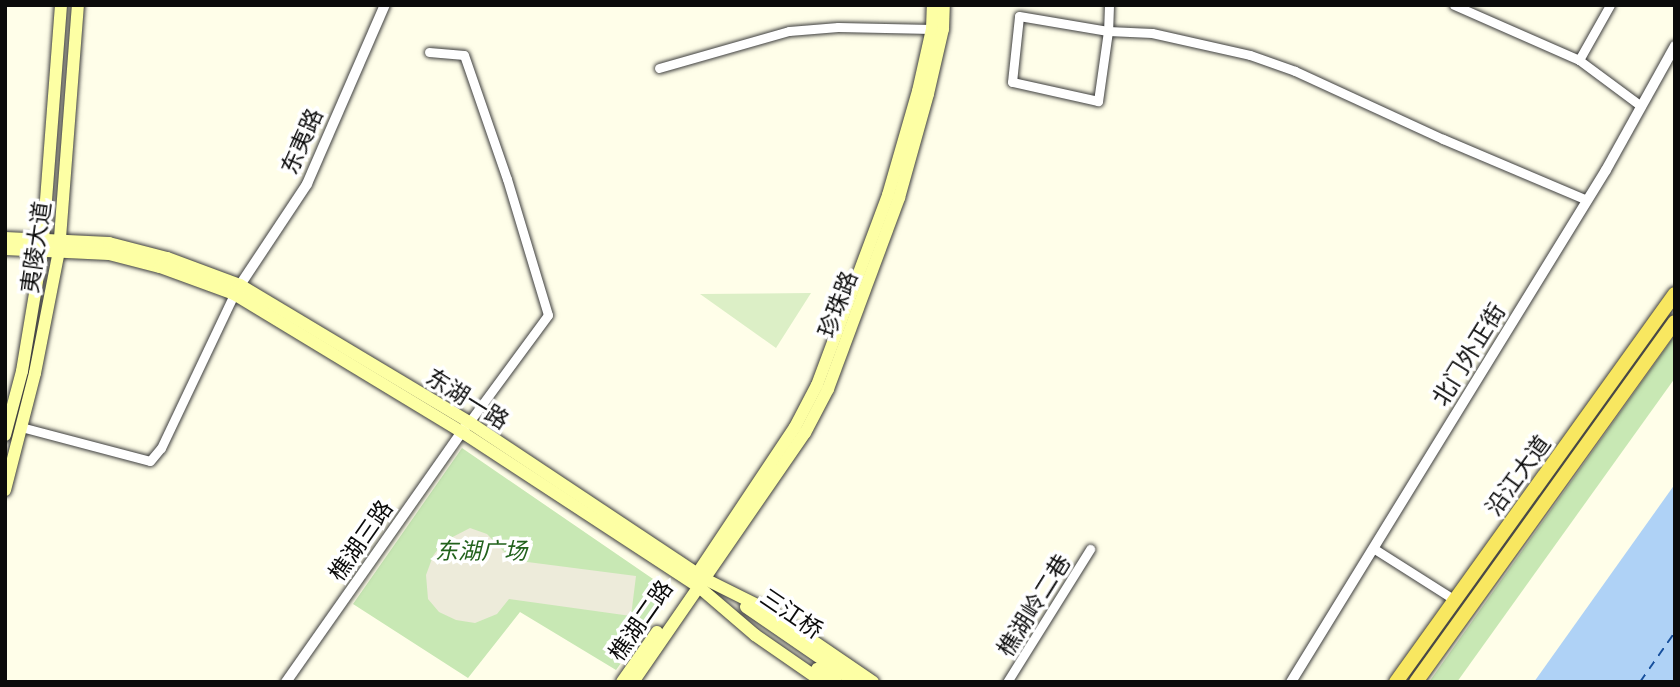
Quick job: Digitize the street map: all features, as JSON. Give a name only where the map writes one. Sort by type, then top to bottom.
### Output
[{"type":"main road","name":"夷陵大道","points":[[5,435],[22,371],[42,246],[61,5]]},
{"type":"main road","name":"夷陵大道","points":[[5,490],[35,373],[59,246],[78,5]]},
{"type":"main road","name":"珍珠路","points":[[698,581],[795,427],[817,385],[888,195],[932,29],[933,5]]},
{"type":"main road","name":"珍珠路","points":[[698,581],[805,433],[828,389],[900,198],[943,29],[944,5]]},
{"type":"main road","points":[[5,238],[42,246]]},
{"type":"main road","points":[[5,249],[59,246],[109,254],[237,289],[465,427],[698,581],[755,635],[823,682]]},
{"type":"main road","name":"沿江大道","points":[[1396,682],[1675,294]]},
{"type":"main road","name":"沿江大道","points":[[1416,682],[1675,322]]},
{"type":"main road","points":[[698,581],[769,611],[873,682]]},
{"type":"main road","name":"樵湖二路","points":[[622,682],[698,581]]},
{"type":"main road","name":"樵湖二路","points":[[633,682],[698,581]]},
{"type":"main road","name":"三江桥","points":[[698,581],[836,682]]},
{"type":"main road","name":"三江桥","points":[[698,581],[855,682]]},
{"type":"street","name":"东夷路","points":[[237,289],[307,184],[385,5]]},
{"type":"street","points":[[1109,5],[1108,31],[1098,101],[1012,82],[1019,16],[1108,31],[1152,33],[1250,55],[1295,71],[1443,139],[1587,200]]},
{"type":"street","points":[[1454,5],[1579,60],[1641,106]]},
{"type":"street","points":[[1579,60],[1610,5]]},
{"type":"street","points":[[659,68],[789,31],[838,27],[932,29]]},
{"type":"street","name":"北门外正街","points":[[1291,682],[1587,200],[1675,46]]},
{"type":"street","points":[[429,52],[464,55],[507,179],[548,314],[465,427]]},
{"type":"street","points":[[21,427],[150,461],[167,436],[237,289]]},
{"type":"street","name":"樵湖三路","points":[[286,682],[465,427]]},
{"type":"street","points":[[1373,548],[1455,600]]},
{"type":"street","name":"樵湖岭二巷","points":[[1007,682],[1090,549]]},
{"type":"green space","points":[[811,293],[776,348],[700,294]]},
{"type":"green space","points":[[1675,335],[1675,378],[1457,682],[1429,682]]},
{"type":"green space","name":"东湖广场","points":[[462,448],[672,592],[616,670],[520,612],[468,678],[353,604]]},
{"type":"shaded area","points":[[470,528],[487,534],[512,560],[636,576],[631,616],[509,599],[497,614],[475,623],[456,620],[439,612],[428,599],[426,575],[433,556],[443,542]]},
{"type":"water","points":[[1675,484],[1675,682],[1534,682]]},
{"type":"ferry route","points":[[1640,682],[1675,632]]}]
